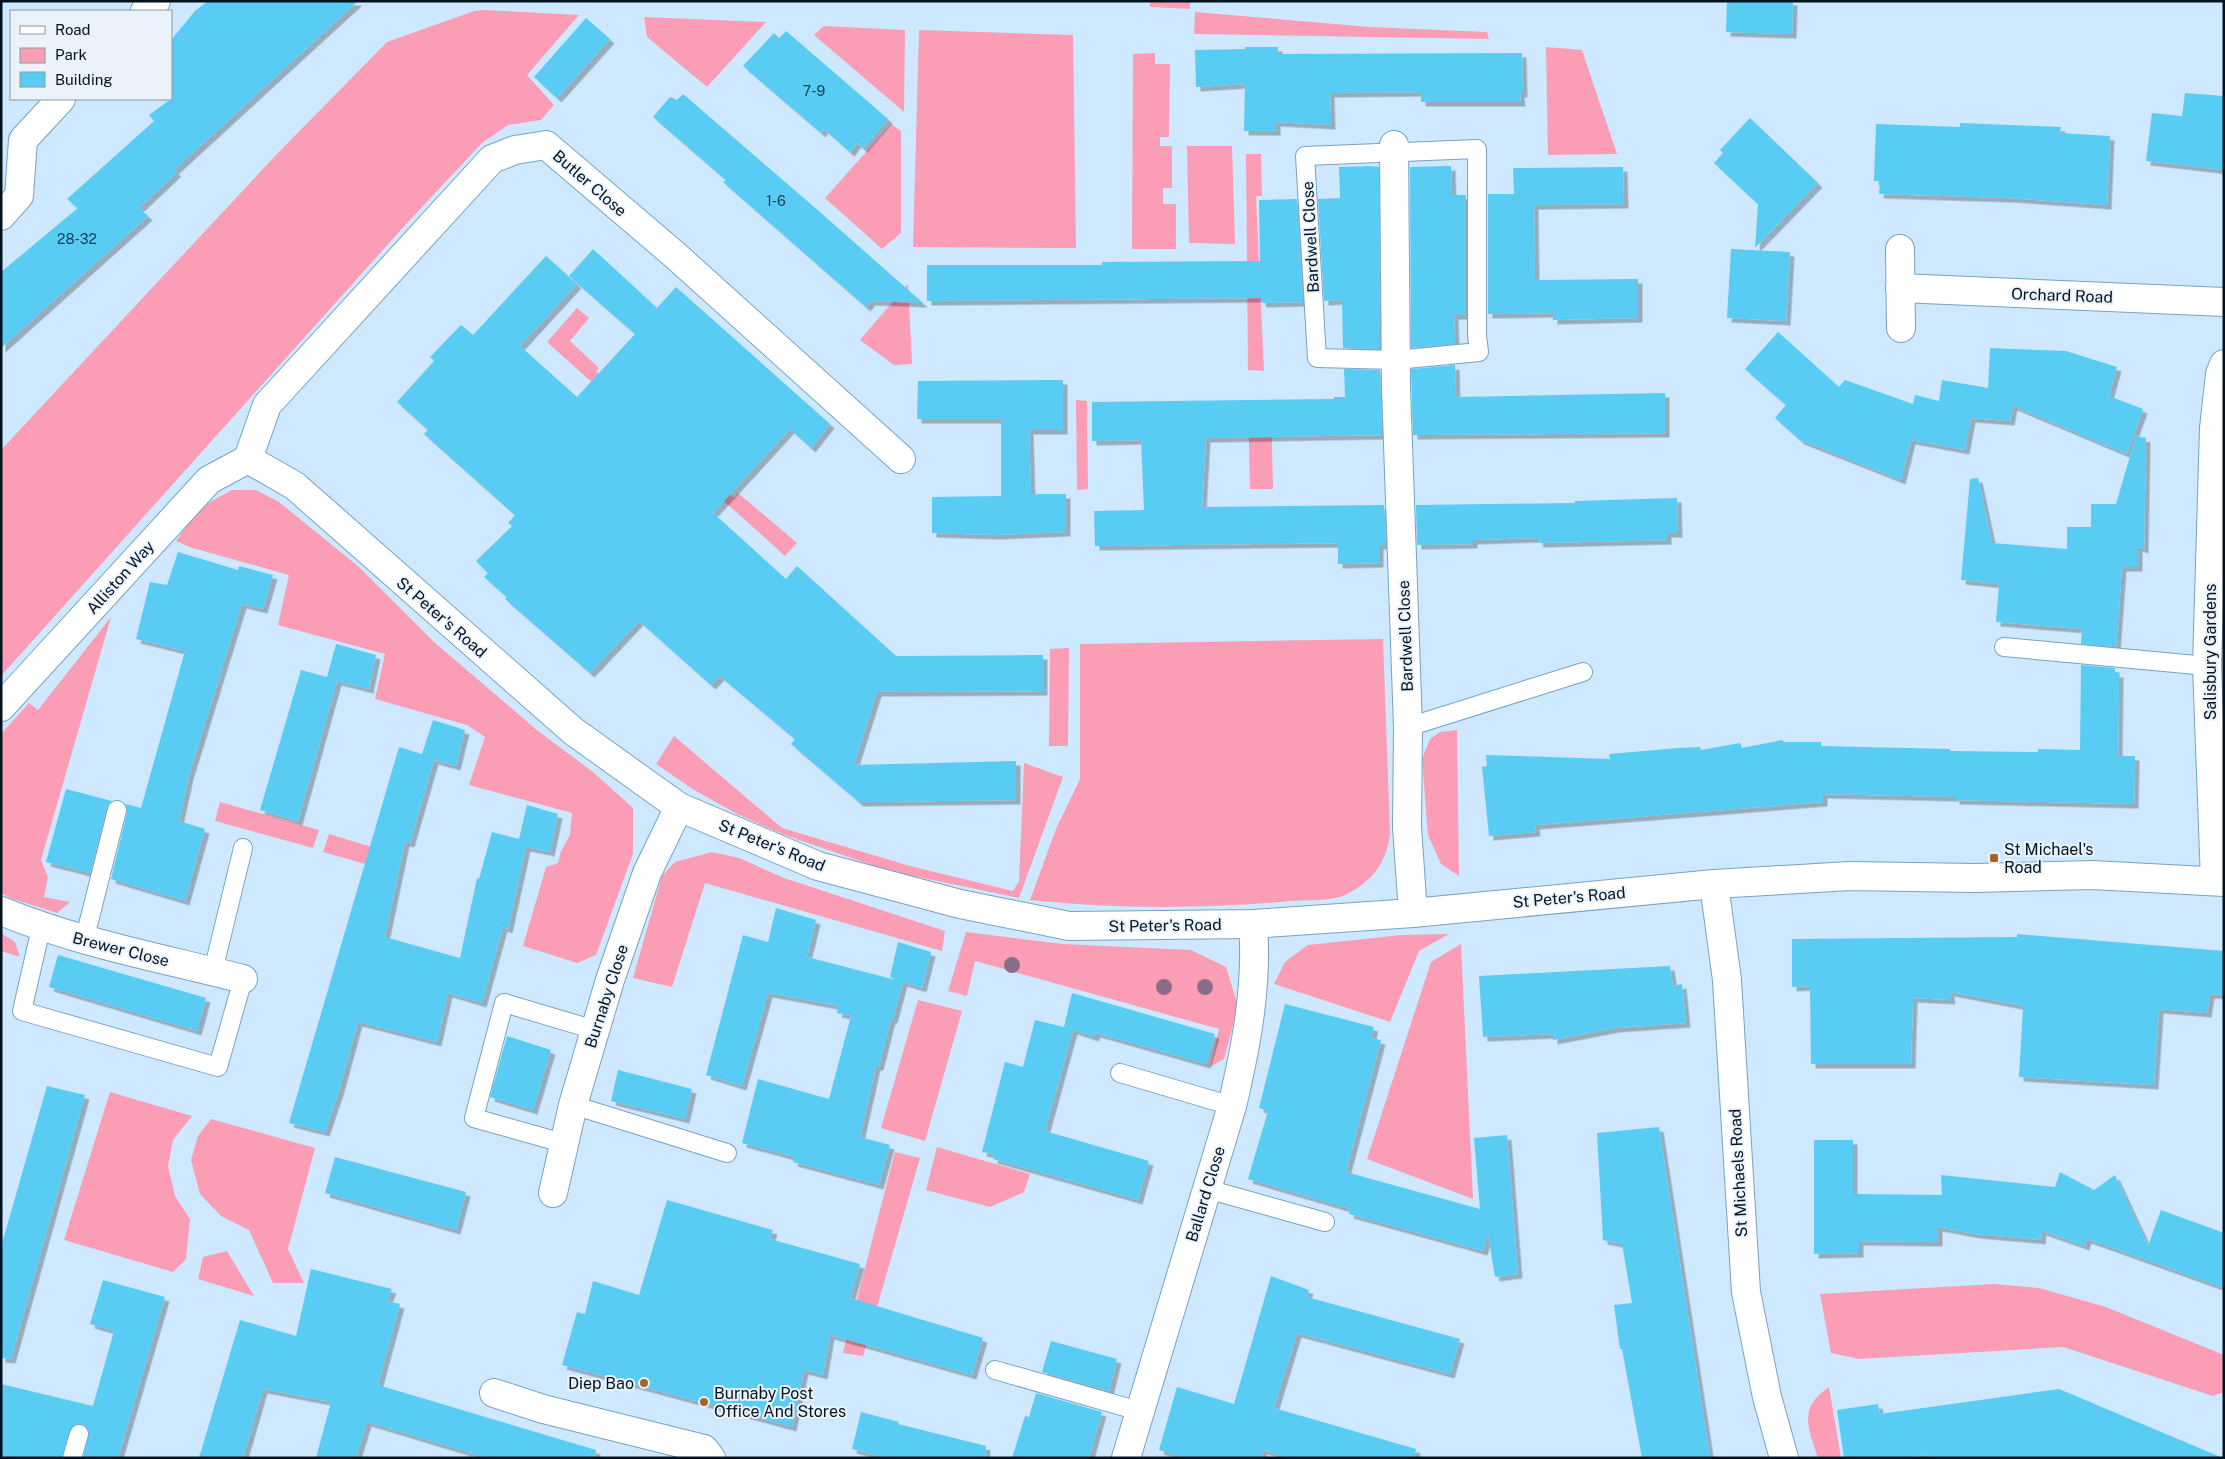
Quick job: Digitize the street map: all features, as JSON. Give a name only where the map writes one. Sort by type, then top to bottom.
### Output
[{"type":"street","points":[[146,10],[156,1]]},
{"type":"street","points":[[1,216],[19,196],[23,140],[59,100]]},
{"type":"street","name":"Butler Close","points":[[248,459],[268,405],[492,159],[515,150],[546,145],[676,256],[901,460]]},
{"type":"street","name":"Bardwell Close","points":[[1394,149],[1396,360],[1408,727],[1407,827],[1412,913]]},
{"type":"street","points":[[1900,249],[1901,328]]},
{"type":"street","name":"Orchard Road","points":[[1900,288],[2224,302]]},
{"type":"street","name":"Salisbury Gardens","points":[[2219,881],[2207,666],[2214,428],[2220,374],[2224,364]]},
{"type":"street","name":"Alliston Way","points":[[1,708],[209,480],[248,459]]},
{"type":"street","name":"St Peter's Road","points":[[248,459],[295,486],[573,731],[680,807],[818,866],[960,904],[1069,926],[1253,924],[1412,913],[1714,884],[1850,876],[1975,878],[2092,875],[2219,881]]},
{"type":"street","name":"Burnaby Close","points":[[553,1193],[563,1143],[595,1030],[647,873],[680,807]]},
{"type":"street","name":"St Michaels Road","points":[[1714,884],[1726,980],[1746,1292],[1767,1397],[1784,1458]]},
{"type":"street","name":"Brewer Close","points":[[1,911],[41,928],[84,941],[243,979]]},
{"type":"street","name":"Ballard Close","points":[[1126,1458],[1232,1106],[1245,1049],[1254,946],[1253,924]]},
{"type":"street","points":[[494,1393],[543,1409],[704,1449],[711,1458]]},
{"type":"lane","name":"Bardwell Close","points":[[1394,149],[1477,149],[1477,334],[1479,352],[1396,360],[1317,358],[1305,156],[1394,149]]},
{"type":"lane","points":[[2004,647],[2207,666]]},
{"type":"lane","points":[[1408,727],[1583,672]]},
{"type":"lane","points":[[84,941],[117,810]]},
{"type":"lane","points":[[213,971],[243,848]]},
{"type":"lane","points":[[41,928],[22,1011],[218,1067],[243,979]]},
{"type":"lane","points":[[563,1143],[474,1118],[504,1004],[595,1030]]},
{"type":"lane","points":[[1120,1073],[1232,1106]]},
{"type":"lane","points":[[573,1105],[727,1153]]},
{"type":"lane","points":[[1207,1190],[1325,1222]]},
{"type":"lane","points":[[995,1370],[1139,1411]]},
{"type":"lane","points":[[72,1458],[79,1434]]},
{"type":"green space","points":[[1150,1],[1190,1],[1190,9],[1150,7]]},
{"type":"green space","points":[[474,11],[579,15],[527,75],[554,105],[541,120],[508,125],[482,143],[407,223],[1,676],[1,450],[275,156],[387,42]]},
{"type":"green space","points":[[1195,12],[1370,27],[1487,32],[1489,39],[1194,34]]},
{"type":"green space","points":[[644,17],[766,22],[707,87],[647,37]]},
{"type":"green space","points":[[824,26],[905,30],[904,112],[814,35]]},
{"type":"green space","points":[[919,30],[1073,35],[1076,248],[913,247]]},
{"type":"green space","points":[[1546,47],[1582,50],[1617,154],[1548,155]]},
{"type":"green space","points":[[1155,53],[1155,64],[1170,64],[1169,137],[1160,137],[1160,146],[1172,146],[1172,188],[1163,188],[1163,204],[1176,204],[1176,249],[1132,249],[1133,54]]},
{"type":"green space","points":[[891,124],[901,131],[901,233],[882,249],[825,198]]},
{"type":"green space","points":[[1187,146],[1232,146],[1235,244],[1189,243]]},
{"type":"green space","points":[[1246,154],[1261,154],[1262,196],[1256,196],[1264,371],[1248,370]]},
{"type":"green space","points":[[908,284],[912,364],[894,365],[860,340]]},
{"type":"green space","points":[[577,308],[589,318],[570,341],[599,368],[596,371],[734,498],[738,493],[797,543],[785,556],[547,342]]},
{"type":"green space","points":[[1076,400],[1087,401],[1088,489],[1077,490]]},
{"type":"green space","points":[[1248,403],[1271,403],[1273,489],[1250,489]]},
{"type":"green space","points":[[232,490],[256,490],[279,502],[359,567],[434,642],[538,731],[593,772],[633,808],[633,854],[596,955],[577,963],[523,946],[546,867],[558,863],[561,851],[570,835],[572,813],[469,785],[485,737],[467,725],[375,699],[385,654],[278,625],[289,575],[189,547],[176,541],[199,508]]},
{"type":"green space","points":[[111,617],[41,860],[48,877],[44,897],[70,902],[57,913],[10,898],[1,893],[1,734],[29,703],[38,710]]},
{"type":"green space","points":[[1383,639],[1390,833],[1381,863],[1362,885],[1343,896],[1332,899],[1192,907],[1095,905],[1030,900],[1056,829],[1080,779],[1080,644]]},
{"type":"green space","points":[[1069,648],[1068,746],[1049,746],[1050,649]]},
{"type":"green space","points":[[1457,730],[1459,876],[1441,864],[1428,835],[1422,759],[1430,739],[1440,732]]},
{"type":"green space","points":[[674,736],[782,828],[910,866],[1013,891],[1019,881],[1024,763],[1063,777],[1019,898],[889,871],[782,834],[737,814],[694,790],[656,764]]},
{"type":"green space","points":[[220,802],[319,830],[313,848],[215,821]]},
{"type":"green space","points":[[329,834],[398,855],[393,872],[323,852]]},
{"type":"green space","points":[[712,852],[739,858],[784,878],[945,931],[942,951],[705,883],[672,987],[633,978],[662,876],[675,862]]},
{"type":"green space","points":[[966,932],[1063,944],[1191,950],[1226,967],[1238,1006],[1224,1059],[1210,1067],[1219,1029],[975,961],[967,996],[948,991]]},
{"type":"green space","points":[[1,933],[15,942],[20,957],[1,951]]},
{"type":"green space","points":[[1449,934],[1419,951],[1390,1022],[1274,984],[1285,962],[1308,945],[1401,935]]},
{"type":"green space","points":[[1461,944],[1473,1199],[1367,1159],[1431,962]]},
{"type":"green space","points":[[918,1000],[962,1011],[925,1141],[881,1128]]},
{"type":"green space","points":[[110,1092],[192,1116],[173,1140],[168,1166],[175,1196],[190,1219],[186,1259],[173,1272],[64,1240]]},
{"type":"green space","points":[[211,1119],[315,1148],[288,1249],[304,1283],[273,1283],[249,1230],[221,1216],[200,1194],[191,1160],[198,1136]]},
{"type":"green space","points":[[937,1147],[1030,1174],[1024,1192],[990,1207],[926,1190]]},
{"type":"green space","points":[[895,1152],[920,1158],[863,1356],[843,1353]]},
{"type":"green space","points":[[227,1251],[254,1296],[198,1279],[203,1257]]},
{"type":"green space","points":[[1994,1284],[2039,1288],[2106,1307],[2224,1355],[2224,1392],[2213,1396],[2063,1347],[1859,1359],[1831,1353],[1820,1294]]},
{"type":"green space","points":[[1829,1387],[1841,1458],[1818,1458],[1809,1427],[1809,1411],[1813,1403]]},
{"type":"building","points":[[208,1],[358,1],[174,170],[177,172],[139,208],[148,216],[1,348],[1,272],[78,208],[67,199],[154,121],[149,115],[172,100],[172,39],[195,11]]},
{"type":"building","points":[[1727,1],[1793,1],[1792,34],[1726,32]]},
{"type":"building","points":[[586,18],[610,39],[557,98],[534,77]]},
{"type":"building","points":[[786,31],[888,119],[863,148],[857,143],[850,152],[824,129],[821,133],[743,66],[774,33],[779,38]]},
{"type":"building","points":[[1245,47],[1278,47],[1278,54],[1522,53],[1523,93],[1520,93],[1521,102],[1421,102],[1421,92],[1330,93],[1331,125],[1276,122],[1276,131],[1244,131],[1245,84],[1196,87],[1195,50],[1245,49]]},
{"type":"building","points":[[2185,93],[2224,96],[2224,170],[2146,161],[2152,113],[2182,116]]},
{"type":"building","points":[[683,94],[923,303],[871,301],[866,307],[723,182],[726,180],[653,117],[670,97],[677,100]]},
{"type":"building","points":[[1750,118],[1818,183],[1755,248],[1758,204],[1714,163],[1723,153],[1720,150]]},
{"type":"building","points":[[1960,123],[2061,127],[2060,133],[2110,136],[2107,205],[2009,198],[1879,194],[1880,181],[1874,181],[1876,124],[1960,127]]},
{"type":"building","points":[[1451,166],[1452,195],[1466,195],[1466,315],[1454,315],[1455,344],[1411,348],[1410,167]]},
{"type":"building","points":[[1339,167],[1379,167],[1380,349],[1343,348],[1342,300],[1324,301],[1318,199],[1340,198]]},
{"type":"building","points":[[1623,167],[1624,204],[1534,205],[1535,280],[1638,279],[1638,318],[1553,320],[1553,313],[1488,314],[1488,194],[1514,194],[1513,168]]},
{"type":"building","points":[[1297,199],[1303,302],[1262,303],[1261,298],[927,301],[927,265],[1102,265],[1102,262],[1260,261],[1259,200]]},
{"type":"building","points":[[593,249],[657,308],[676,287],[830,424],[811,448],[790,429],[713,513],[786,579],[797,566],[896,656],[1043,655],[1043,691],[877,692],[854,765],[1016,761],[1016,800],[859,802],[791,744],[795,739],[720,676],[711,685],[639,621],[590,673],[505,599],[507,597],[484,577],[488,573],[476,561],[512,526],[508,523],[515,515],[424,434],[428,430],[397,402],[434,361],[430,357],[461,325],[473,335],[546,256],[577,284],[520,346],[577,397],[635,334],[569,276]]},
{"type":"building","points":[[1731,249],[1790,252],[1786,321],[1727,318]]},
{"type":"building","points":[[1778,332],[1839,387],[1845,380],[1913,404],[1915,395],[1939,401],[1942,380],[1988,388],[1990,348],[2066,351],[2117,367],[2109,396],[2143,409],[2127,454],[2013,406],[2010,421],[1971,418],[1965,450],[1911,440],[1901,480],[1800,440],[1775,418],[1786,405],[1745,369]]},
{"type":"building","points":[[1455,365],[1456,397],[1665,393],[1665,433],[1413,435],[1411,369]]},
{"type":"building","points":[[1344,369],[1380,370],[1382,435],[1206,438],[1202,507],[1384,505],[1386,545],[1379,545],[1379,563],[1338,564],[1338,543],[1095,546],[1094,511],[1144,510],[1141,440],[1092,441],[1092,402],[1334,399],[1334,397],[1345,397]]},
{"type":"building","points":[[1063,380],[1063,430],[1029,430],[1031,494],[1066,494],[1066,532],[995,535],[932,533],[932,497],[1001,496],[1001,419],[917,419],[918,381]]},
{"type":"building","points":[[2136,436],[2146,438],[2144,549],[2138,547],[2138,567],[2122,567],[2116,647],[2081,644],[2082,629],[1996,622],[1999,584],[1961,580],[1970,479],[1978,478],[1992,543],[2067,549],[2067,527],[2091,527],[2091,504],[2116,504]]},
{"type":"building","points":[[1677,498],[1678,533],[1667,533],[1667,540],[1539,543],[1538,538],[1473,540],[1473,544],[1417,545],[1416,505],[1575,503],[1575,501]]},
{"type":"building","points":[[178,552],[238,570],[239,566],[273,575],[263,609],[242,604],[189,775],[179,821],[205,829],[185,901],[111,879],[127,813],[126,804],[141,808],[185,651],[136,639],[150,582],[167,585]]},
{"type":"building","points":[[336,644],[376,655],[369,689],[337,681],[298,821],[260,810],[301,670],[327,677]]},
{"type":"building","points":[[2081,665],[2115,668],[2115,673],[2119,673],[2118,756],[2135,756],[2134,804],[1955,800],[1955,797],[1823,794],[1823,802],[1535,825],[1536,832],[1489,836],[1482,767],[1487,766],[1486,755],[1610,759],[1609,754],[1700,747],[1701,750],[1740,743],[1742,748],[1782,740],[1784,742],[1821,742],[1821,746],[1950,749],[1950,751],[2038,752],[2038,749],[2080,750]]},
{"type":"building","points":[[433,720],[465,730],[456,766],[434,760],[410,843],[405,842],[385,937],[460,958],[477,878],[479,879],[492,832],[519,839],[527,805],[558,814],[550,852],[526,847],[508,929],[503,927],[482,1003],[448,993],[437,1042],[358,1022],[339,1091],[325,1132],[289,1123],[399,747],[422,754]]},
{"type":"building","points":[[66,789],[112,801],[107,807],[90,873],[46,862]]},
{"type":"building","points":[[776,908],[816,920],[807,957],[896,980],[890,977],[898,942],[931,952],[922,988],[903,982],[879,1066],[876,1066],[860,1137],[890,1145],[879,1185],[793,1162],[794,1157],[742,1143],[758,1079],[829,1099],[851,1016],[837,1013],[839,1006],[768,993],[742,1086],[706,1075],[743,935],[768,942]]},
{"type":"building","points":[[2017,934],[2224,951],[2224,995],[2210,994],[2207,1013],[2159,1009],[2154,1085],[2019,1077],[2023,1006],[1950,992],[1951,1000],[1913,998],[1911,1064],[1811,1064],[1810,986],[1792,987],[1792,939],[2017,937]]},
{"type":"building","points":[[58,955],[206,998],[197,1031],[49,987]]},
{"type":"building","points":[[1670,966],[1673,986],[1682,984],[1686,1023],[1615,1028],[1553,1040],[1553,1034],[1483,1037],[1479,976]]},
{"type":"building","points":[[1072,993],[1215,1034],[1206,1064],[1096,1033],[1094,1037],[1073,1030],[1045,1131],[1149,1161],[1138,1200],[993,1159],[994,1154],[982,1152],[1005,1062],[1023,1067],[1035,1020],[1064,1027]]},
{"type":"building","points":[[1285,1004],[1374,1027],[1371,1038],[1381,1040],[1346,1172],[1480,1209],[1474,1138],[1507,1135],[1518,1274],[1495,1277],[1488,1234],[1483,1251],[1349,1214],[1350,1209],[1248,1179],[1268,1111],[1259,1108]]},
{"type":"building","points":[[507,1036],[551,1050],[533,1110],[490,1097]]},
{"type":"building","points":[[618,1070],[692,1089],[685,1119],[611,1101]]},
{"type":"building","points":[[47,1086],[85,1095],[11,1359],[1,1358],[1,1247]]},
{"type":"building","points":[[1659,1127],[1710,1458],[1642,1458],[1622,1349],[1620,1349],[1614,1305],[1632,1303],[1622,1244],[1603,1240],[1597,1133]]},
{"type":"building","points":[[1814,1140],[1853,1140],[1853,1194],[1942,1195],[1941,1175],[2055,1187],[2060,1172],[2094,1190],[2115,1175],[2148,1246],[2161,1210],[2224,1233],[2224,1288],[2087,1239],[2085,1246],[2042,1231],[2041,1240],[1976,1234],[1938,1227],[1938,1242],[1859,1241],[1859,1253],[1814,1254]]},
{"type":"building","points":[[335,1157],[466,1192],[456,1230],[325,1193]]},
{"type":"building","points":[[667,1200],[773,1230],[770,1239],[860,1264],[850,1298],[983,1338],[972,1375],[830,1335],[823,1375],[804,1370],[792,1427],[562,1365],[577,1312],[585,1314],[593,1281],[639,1295]]},
{"type":"building","points":[[311,1269],[392,1289],[387,1301],[400,1304],[378,1385],[596,1450],[595,1458],[487,1458],[367,1422],[356,1458],[316,1458],[331,1402],[263,1389],[243,1458],[199,1458],[240,1320],[296,1336]]},
{"type":"building","points":[[1271,1276],[1309,1290],[1307,1297],[1460,1339],[1450,1374],[1297,1333],[1274,1408],[1416,1449],[1414,1458],[1291,1458],[1263,1450],[1261,1458],[1186,1458],[1159,1450],[1177,1387],[1234,1404]]},
{"type":"building","points":[[103,1280],[165,1297],[118,1458],[83,1458],[89,1432],[86,1426],[77,1424],[69,1431],[62,1458],[1,1458],[1,1384],[93,1406],[114,1331],[90,1324]]},
{"type":"building","points":[[1051,1341],[1117,1359],[1109,1391],[1042,1372]]},
{"type":"building","points":[[2059,1389],[2223,1458],[1930,1458],[1929,1455],[1902,1458],[1844,1458],[1837,1410],[1878,1404],[1880,1414]]},
{"type":"building","points":[[1036,1393],[1102,1412],[1089,1458],[1012,1458],[1025,1416],[1029,1417]]},
{"type":"building","points":[[861,1412],[899,1422],[898,1424],[986,1446],[985,1458],[887,1458],[852,1449]]},
{"type":"place","name":"St Michael's Road","points":[[1994,858]]},
{"type":"place","name":"Diep Bao","points":[[644,1383]]},
{"type":"place","name":"Burnaby Post Office And Stores","points":[[704,1402]]}]
